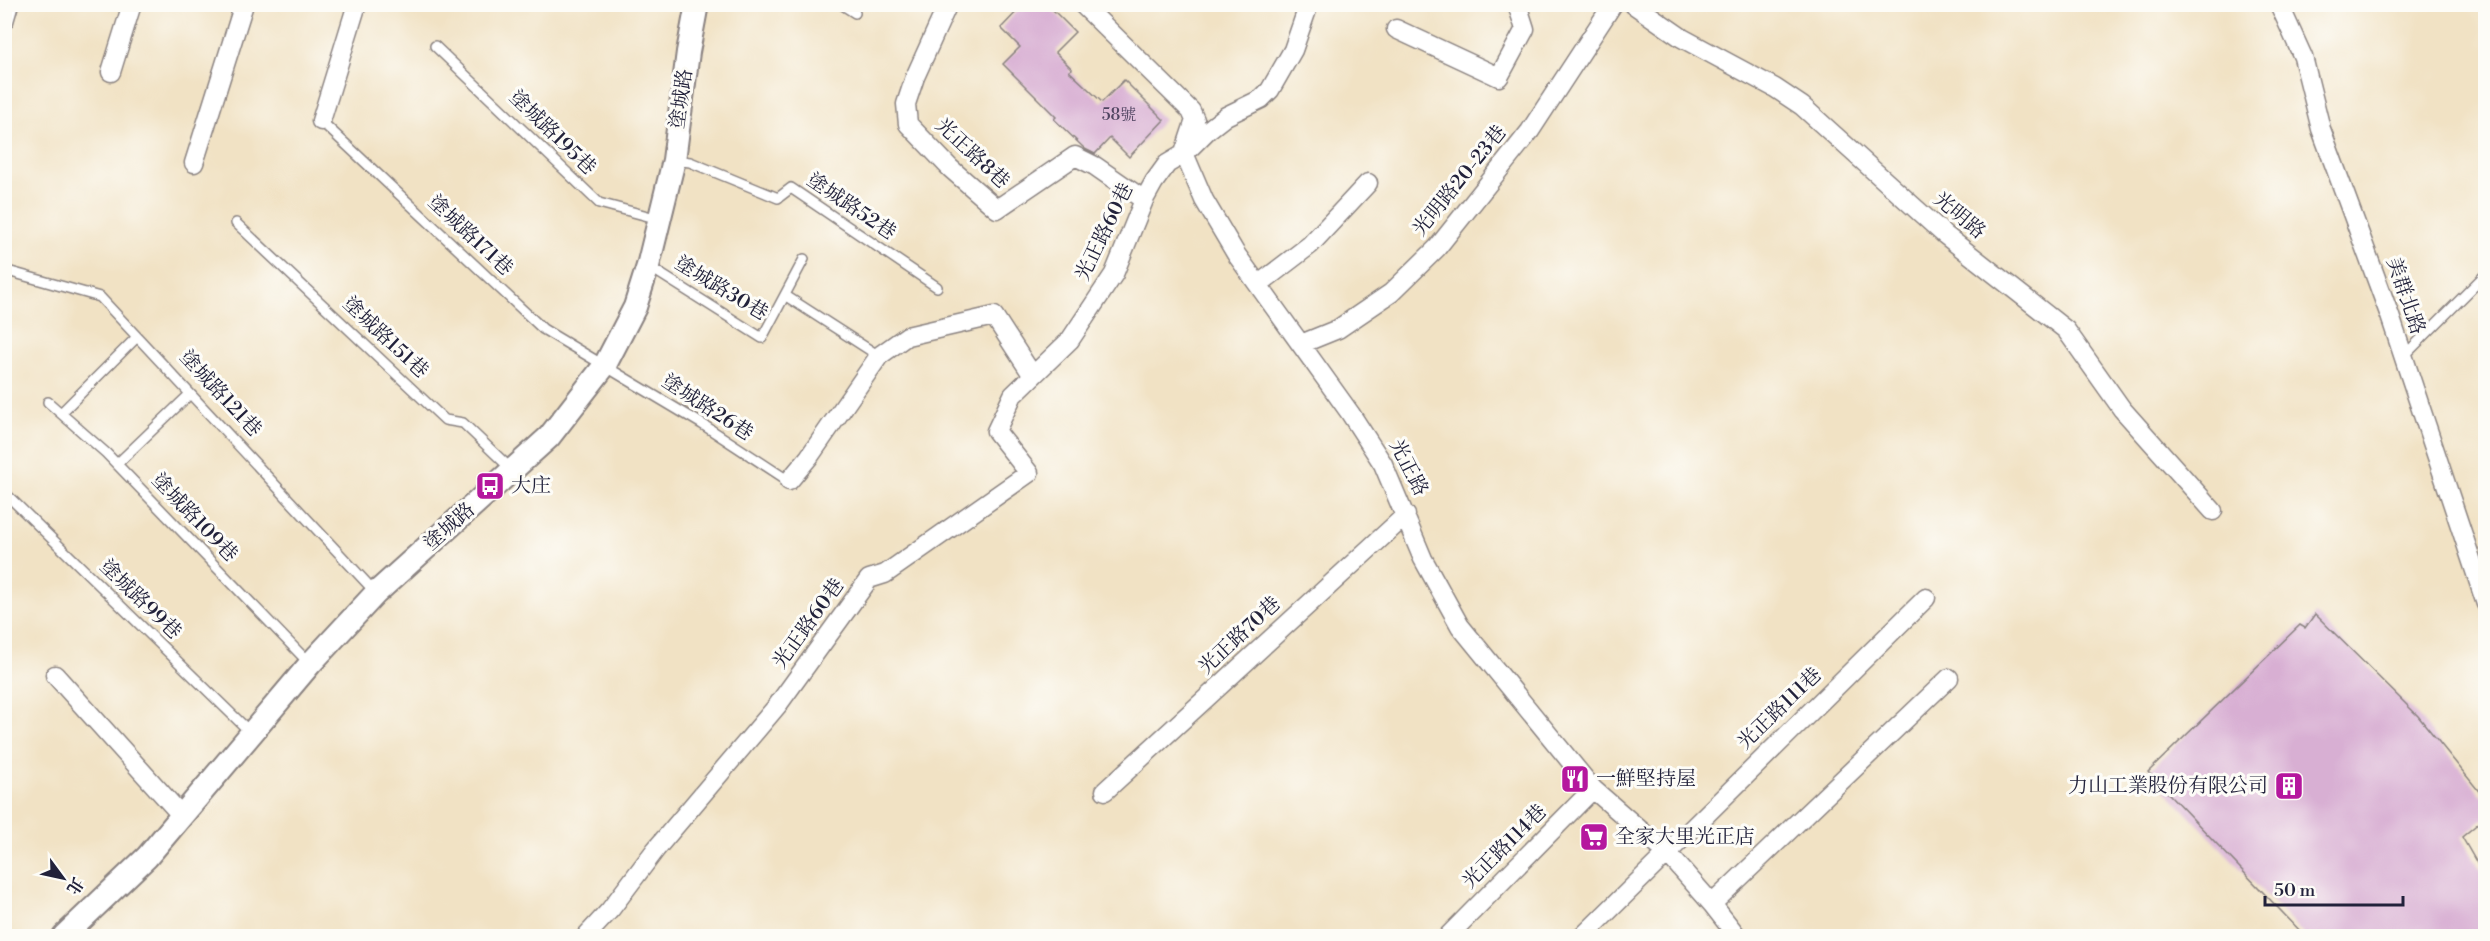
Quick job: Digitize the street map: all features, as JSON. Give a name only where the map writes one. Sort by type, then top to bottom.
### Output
[{"type":"street","points":[[4,21],[9,4]]},
{"type":"street","points":[[111,72],[132,4]]},
{"type":"street","points":[[194,163],[244,4]]},
{"type":"street","points":[[321,120],[357,4]]},
{"type":"street","name":"塗城路","points":[[64,936],[147,857],[310,664],[376,593],[549,437],[605,365],[635,306],[648,266],[674,160],[688,52],[697,4]]},
{"type":"street","name":"光正路8巷","points":[[948,4],[915,77],[906,104],[908,124],[950,168],[997,209],[1075,156],[1095,166],[1144,200]]},
{"type":"street","points":[[1082,4],[1191,111],[1195,120],[1184,153]]},
{"type":"street","name":"光正路60巷","points":[[586,936],[610,910],[656,849],[777,706],[869,579],[885,574],[1029,473],[996,430],[1013,394],[1070,340],[1114,274],[1144,200],[1167,164],[1184,153],[1226,116],[1261,99],[1278,78],[1301,31],[1309,4]]},
{"type":"street","points":[[1396,30],[1498,77],[1525,29],[1517,4]]},
{"type":"street","name":"光明路20-23巷","points":[[1301,344],[1338,329],[1391,293],[1437,248],[1530,130],[1613,4]]},
{"type":"street","name":"光明路","points":[[1634,4],[1682,38],[1775,88],[1802,106],[1945,235],[2066,330],[2122,409],[2213,511]]},
{"type":"street","name":"美群北路","points":[[2279,4],[2303,57],[2321,129],[2403,357],[2486,604]]},
{"type":"street","name":"光正路","points":[[1184,153],[1204,200],[1236,255],[1350,413],[1383,464],[1423,560],[1460,626],[1593,789],[1666,852],[1737,936]]},
{"type":"street","points":[[1258,284],[1310,245],[1368,183]]},
{"type":"street","points":[[789,481],[809,458],[879,356],[907,336],[993,316],[1033,376]]},
{"type":"street","name":"光正路70巷","points":[[1105,791],[1406,515]]},
{"type":"street","name":"光正路111巷","points":[[1583,936],[1926,598]]},
{"type":"street","points":[[55,675],[182,816]]},
{"type":"street","points":[[1712,904],[1949,678]]},
{"type":"street","name":"光正路114巷","points":[[1448,936],[1593,789]]},
{"type":"lane","points":[[841,4],[855,13]]},
{"type":"lane","name":"塗城路195巷","points":[[435,46],[599,203],[659,219]]},
{"type":"lane","name":"塗城路171巷","points":[[321,120],[543,328],[605,365]]},
{"type":"lane","name":"塗城路52巷","points":[[674,160],[690,162],[778,198],[791,188],[938,287]]},
{"type":"lane","name":"塗城路151巷","points":[[236,223],[445,420],[463,423],[513,471]]},
{"type":"lane","name":"塗城路30巷","points":[[648,266],[762,339],[804,259]]},
{"type":"lane","name":"塗城路121巷","points":[[4,270],[100,297],[376,593]]},
{"type":"lane","points":[[2403,357],[2486,274]]},
{"type":"lane","points":[[786,296],[879,356]]},
{"type":"lane","points":[[61,413],[137,337]]},
{"type":"lane","name":"塗城路26巷","points":[[605,365],[789,481]]},
{"type":"lane","points":[[117,464],[190,394]]},
{"type":"lane","name":"塗城路109巷","points":[[48,402],[117,464],[310,664]]},
{"type":"lane","name":"塗城路99巷","points":[[4,492],[251,733]]},
{"type":"building","points":[[1024,4],[1047,4],[1075,32],[1055,52],[1072,69],[1069,71],[1102,102],[1124,80],[1164,120],[1129,157],[1110,138],[1095,154],[1085,149],[1003,64],[1020,47],[1001,28]]},
{"type":"building","name":"力山工業股份有限公司","points":[[2315,614],[2418,716],[2486,800],[2486,817],[2462,837],[2486,879],[2486,932],[2480,936],[2305,936],[2148,772],[2300,625],[2305,628]]},
{"type":"place","name":"大庄","points":[[490,486]]},
{"type":"place","name":"一鮮堅持屋","points":[[1575,779]]},
{"type":"place","name":"力山工業股份有限公司","points":[[2289,786]]},
{"type":"place","name":"全家大里光正店","points":[[1594,837]]}]
